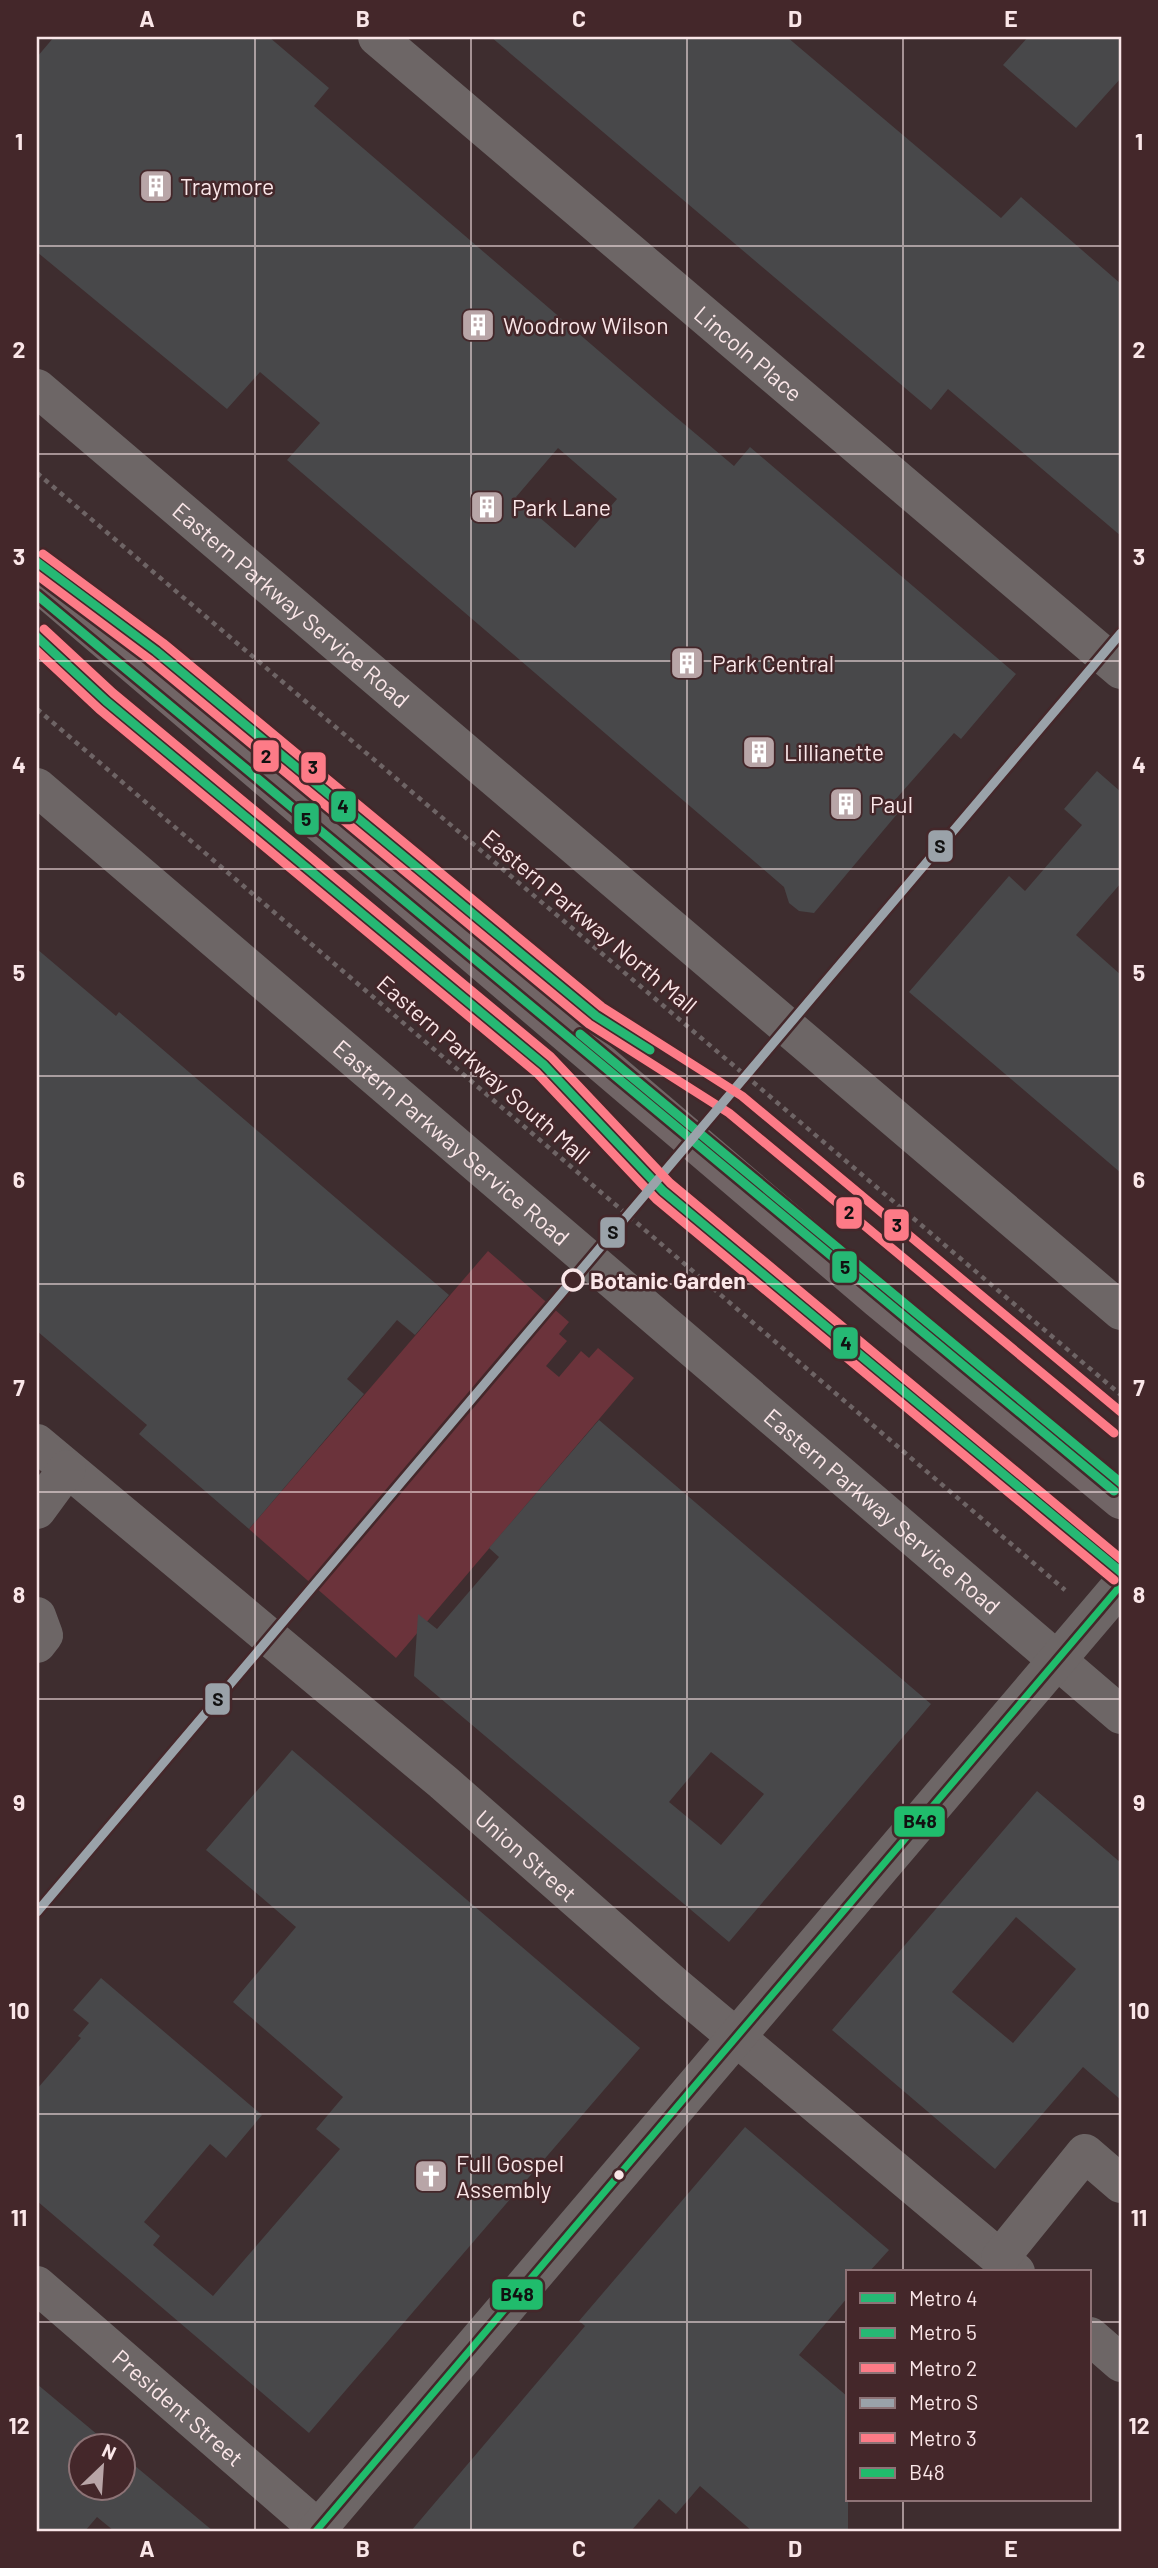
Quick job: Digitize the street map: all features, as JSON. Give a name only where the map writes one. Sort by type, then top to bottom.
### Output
[{"type":"main road","points":[[37,582],[878,1299],[1121,1500]]},
{"type":"street","name":"Lincoln Place","points":[[377,37],[1121,670]]},
{"type":"street","name":"Eastern Parkway Service Road","points":[[37,388],[1121,1311]]},
{"type":"street","name":"Eastern Parkway Service Road","points":[[37,787],[1121,1715]]},
{"type":"street","name":"Union Street","points":[[37,1443],[443,1782],[736,2037],[1008,2265]]},
{"type":"street","points":[[37,1510],[67,1469]]},
{"type":"street","points":[[319,2530],[1121,1585]]},
{"type":"street","points":[[37,1616],[44,1635],[37,1644]]},
{"type":"street","points":[[1008,2265],[1085,2153],[1121,2184]]},
{"type":"street","name":"President Street","points":[[37,2286],[319,2530]]},
{"type":"street","points":[[1092,2338],[1121,2363]]},
{"type":"path","name":"Eastern Parkway North Mall","points":[[37,473],[1121,1395]]},
{"type":"path","name":"Eastern Parkway South Mall","points":[[37,709],[1068,1592]]},
{"type":"shaded area","points":[[488,1251],[569,1322],[559,1334],[567,1341],[546,1366],[559,1377],[581,1351],[589,1358],[598,1348],[634,1378],[396,1658],[249,1529]]},
{"type":"building","points":[[54,37],[269,37],[329,88],[314,106],[671,413],[734,466],[750,447],[1016,674],[961,739],[954,733],[895,800],[903,807],[814,913],[799,911],[789,903],[784,887],[287,460],[320,423],[260,372],[227,409],[37,252],[37,57]],"holes":[[[558,448],[617,499],[575,548],[516,497]]]},
{"type":"building","points":[[491,37],[787,37],[1001,218],[1021,197],[1121,284],[1121,536],[948,389],[931,410]]},
{"type":"building","points":[[1028,37],[1121,37],[1121,78],[1076,128],[1003,65]]},
{"type":"building","points":[[1097,771],[1121,792],[1121,883],[1076,935],[1121,975],[1121,1173],[909,992],[1009,876],[1025,891],[1082,825],[1064,809]]},
{"type":"building","points":[[37,949],[116,1016],[119,1012],[449,1295],[415,1335],[397,1320],[347,1379],[364,1394],[249,1529],[139,1434],[147,1425],[37,1331]]},
{"type":"building","points":[[599,1420],[931,1704],[729,1942],[414,1676],[418,1614],[437,1629],[499,1557],[489,1548]],"holes":[[[711,1752],[764,1794],[721,1845],[669,1802]]]},
{"type":"building","points":[[292,1750],[640,2048],[309,2433],[37,2201],[37,2089],[81,2038],[78,2036],[89,2023],[73,2010],[101,1978],[262,2115],[226,2158],[210,2144],[144,2222],[160,2236],[153,2245],[213,2296],[340,2149],[316,2129],[343,2097],[233,2002],[296,1927],[206,1850]]},
{"type":"building","points":[[1037,1791],[1121,1863],[1121,2100],[1083,2067],[995,2169],[832,2030]],"holes":[[[1016,1917],[1076,1969],[1013,2043],[952,1992]]]},
{"type":"building","points":[[745,2127],[889,2250],[871,2270],[846,2270],[846,2299],[799,2355],[846,2395],[848,2531],[752,2531],[700,2486],[676,2514],[659,2499],[631,2531],[411,2531],[585,2326],[579,2321]]},
{"type":"building","points":[[37,2384],[94,2432],[66,2432],[66,2502],[136,2502],[136,2467],[213,2531],[114,2531],[97,2517],[85,2531],[37,2531]]},
{"type":"metro line","name":"3","points":[[43,554],[163,643],[602,1007],[742,1096],[1121,1412]]},
{"type":"metro line","name":"4","points":[[37,562],[156,651],[596,1016],[650,1050]]},
{"type":"metro line","name":"2","points":[[37,575],[149,659],[589,1024],[729,1113],[1114,1433]]},
{"type":"metro line","name":"5","points":[[37,595],[1114,1491]]},
{"type":"metro line","name":"3","points":[[44,629],[113,693],[551,1057],[670,1183],[1121,1559]]},
{"type":"metro line","name":"S","points":[[37,1912],[1121,633]]},
{"type":"metro line","name":"4","points":[[37,637],[106,701],[544,1065],[663,1191],[1121,1572]]},
{"type":"metro line","name":"2","points":[[37,651],[99,709],[537,1073],[656,1199],[1114,1580]]},
{"type":"metro line","name":"4","points":[[580,1034],[1121,1483]]},
{"type":"transit line","name":"B48","points":[[316,2531],[1121,1585]]},
{"type":"place","name":"Traymore","points":[[156,186]]},
{"type":"place","name":"Woodrow Wilson","points":[[478,325]]},
{"type":"place","name":"Park Lane","points":[[487,507]]},
{"type":"place","name":"Park Central","points":[[687,663]]},
{"type":"place","name":"Lillianette","points":[[759,752]]},
{"type":"place","name":"Paul","points":[[846,804]]},
{"type":"place","name":"Botanic Garden","points":[[573,1280]]},
{"type":"place","name":"Full Gospel Assembly","points":[[431,2176]]}]
